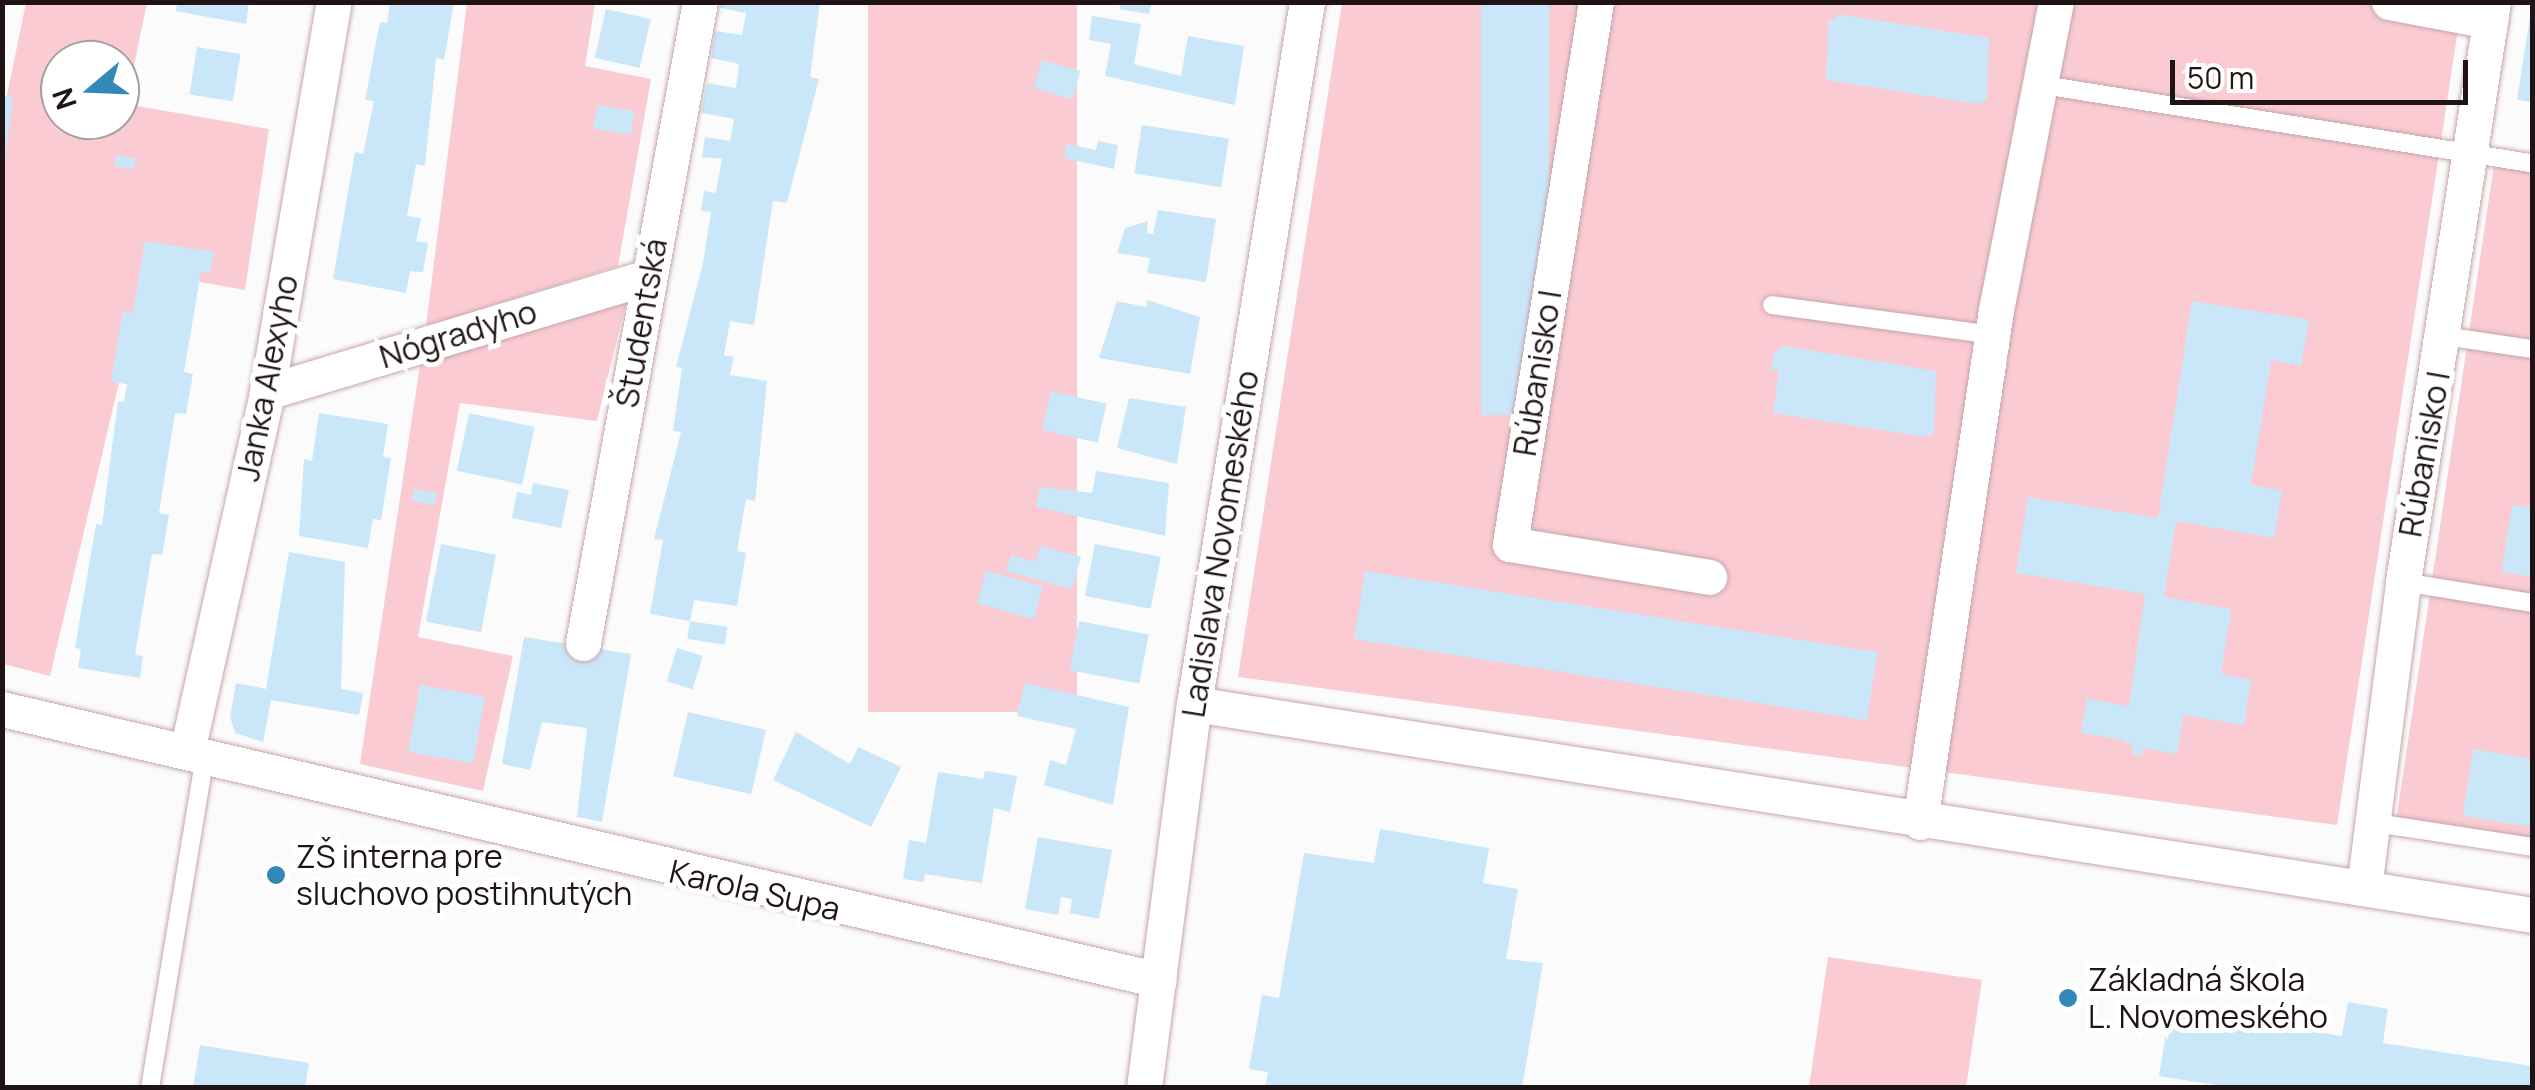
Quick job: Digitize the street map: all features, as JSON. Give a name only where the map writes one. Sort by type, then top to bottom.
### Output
[{"type":"street","name":"Janka Alexyho","points":[[196,753],[267,392],[334,2]]},
{"type":"street","name":"Študentská","points":[[582,643],[700,2]]},
{"type":"street","name":"Ladislava Novomeského","points":[[1144,1088],[1194,704],[1307,2]]},
{"type":"street","name":"Rúbanisko I","points":[[1596,2],[1510,544],[1709,577]]},
{"type":"street","points":[[1920,822],[1994,322],[2056,2]]},
{"type":"street","name":"Rúbanisko I","points":[[2364,888],[2368,822],[2491,12],[2390,2]]},
{"type":"street","name":"Nógradyho","points":[[267,392],[649,277]]},
{"type":"street","points":[[1194,704],[2532,916]]},
{"type":"street","name":"Karola Supa","points":[[2,710],[196,753],[616,858],[1159,980]]},
{"type":"lane","points":[[2043,84],[2532,163]]},
{"type":"lane","points":[[1772,305],[1994,322]]},
{"type":"lane","points":[[2444,336],[2532,349]]},
{"type":"lane","points":[[2403,582],[2532,603]]},
{"type":"lane","points":[[150,1088],[196,753]]},
{"type":"lane","points":[[2368,822],[2532,847]]},
{"type":"shaded area","points":[[26,3],[147,3],[139,40],[40,40],[40,140],[140,140],[140,106],[269,129],[245,290],[145,272],[50,676],[3,664],[2,119]]},
{"type":"shaded area","points":[[467,3],[595,3],[585,66],[651,79],[618,266],[426,326]]},
{"type":"shaded area","points":[[868,3],[1077,3],[1077,712],[868,712]]},
{"type":"shaded area","points":[[1342,3],[2462,3],[2337,825],[1238,677]]},
{"type":"shaded area","points":[[2495,158],[2532,164],[2532,855],[2394,835]]},
{"type":"shaded area","points":[[626,303],[597,421],[460,403],[418,637],[513,656],[483,791],[360,764],[421,358]]},
{"type":"shaded area","points":[[1828,957],[1982,980],[1966,1087],[1809,1087]]},
{"type":"building","points":[[177,2],[249,2],[246,24],[176,11]]},
{"type":"building","points":[[390,2],[454,2],[444,60],[436,58],[425,166],[416,164],[407,216],[421,218],[416,241],[428,243],[423,272],[410,271],[406,293],[333,279],[355,152],[363,154],[374,101],[365,100],[380,22],[387,23]]},
{"type":"building","points":[[721,2],[820,2],[810,77],[819,79],[787,203],[773,201],[754,325],[730,321],[724,355],[734,357],[730,375],[767,381],[755,501],[746,499],[737,551],[746,553],[737,606],[694,600],[690,621],[650,614],[663,540],[654,539],[681,432],[673,431],[682,368],[676,367],[703,263],[711,212],[701,211],[704,191],[716,193],[722,159],[702,157],[705,137],[730,141],[734,119],[701,113],[707,83],[736,88],[739,64],[711,58],[715,31],[742,35],[746,13],[720,8]]},
{"type":"building","points":[[1121,2],[1152,2],[1149,14],[1119,9]]},
{"type":"building","points":[[1481,2],[1549,2],[1549,415],[1481,415]]},
{"type":"building","points":[[606,9],[651,19],[640,68],[595,58]]},
{"type":"building","points":[[1837,14],[1989,38],[1987,99],[1979,104],[1826,80],[1829,19],[1836,20]]},
{"type":"building","points":[[1092,16],[1141,24],[1134,64],[1181,76],[1188,36],[1244,46],[1235,105],[1105,76],[1111,44],[1089,40]]},
{"type":"building","points":[[2532,17],[2532,102],[2517,100]]},
{"type":"building","points":[[197,47],[240,54],[233,101],[189,94]]},
{"type":"building","points":[[1042,60],[1080,71],[1072,99],[1034,88]]},
{"type":"building","points":[[2,95],[13,97],[5,160],[2,160]]},
{"type":"building","points":[[597,105],[635,111],[631,135],[593,129]]},
{"type":"building","points":[[1142,125],[1229,139],[1221,187],[1134,173]]},
{"type":"building","points":[[1098,141],[1118,145],[1114,169],[1064,158],[1067,144],[1096,150]]},
{"type":"building","points":[[116,155],[136,159],[134,170],[114,166]]},
{"type":"building","points":[[1158,210],[1216,219],[1206,282],[1147,273],[1150,258],[1117,253],[1125,228],[1148,221],[1147,233],[1153,234]]},
{"type":"building","points":[[145,241],[214,252],[210,273],[201,272],[184,372],[193,374],[186,414],[175,413],[159,513],[169,515],[162,555],[152,554],[135,655],[143,656],[140,678],[78,668],[81,649],[75,648],[96,524],[102,525],[118,401],[124,402],[127,384],[111,382],[123,311],[133,313]]},
{"type":"building","points":[[1147,300],[1200,317],[1190,374],[1099,358],[1117,301],[1146,307]]},
{"type":"building","points":[[2192,301],[2309,320],[2301,366],[2271,360],[2251,485],[2282,490],[2274,538],[2176,521],[2164,597],[2231,609],[2221,674],[2251,680],[2244,725],[2183,715],[2177,754],[2143,748],[2142,756],[2131,754],[2132,746],[2123,740],[2081,733],[2087,699],[2129,706],[2145,594],[2016,573],[2028,497],[2158,518]]},
{"type":"building","points":[[1784,346],[1936,371],[1934,433],[1925,437],[1773,413],[1779,371],[1771,370],[1774,352]]},
{"type":"building","points":[[1051,391],[1107,404],[1098,443],[1042,430]]},
{"type":"building","points":[[1129,398],[1186,407],[1177,464],[1117,448]]},
{"type":"building","points":[[319,413],[388,424],[383,457],[391,458],[381,520],[373,519],[368,548],[299,536],[304,459],[312,461]]},
{"type":"building","points":[[469,413],[535,427],[522,485],[457,471]]},
{"type":"building","points":[[1096,471],[1169,483],[1165,536],[1036,507],[1040,487],[1092,493]]},
{"type":"building","points":[[533,483],[569,490],[561,528],[512,518],[517,492],[531,495]]},
{"type":"building","points":[[414,489],[437,493],[435,505],[412,501]]},
{"type":"building","points":[[2512,505],[2532,508],[2532,577],[2502,572]]},
{"type":"building","points":[[441,544],[496,555],[481,632],[426,622]]},
{"type":"building","points":[[1095,544],[1161,557],[1151,609],[1085,596]]},
{"type":"building","points":[[1040,546],[1081,557],[1072,589],[1006,571],[1011,555],[1036,562]]},
{"type":"building","points":[[289,552],[345,562],[341,689],[363,693],[359,715],[271,700],[263,742],[235,733],[230,717],[236,683],[266,689]]},
{"type":"building","points":[[986,571],[1043,586],[1034,619],[977,604]]},
{"type":"building","points":[[1365,571],[1878,652],[1867,720],[1354,639]]},
{"type":"building","points":[[690,621],[728,627],[725,645],[687,639]]},
{"type":"building","points":[[1079,621],[1149,635],[1139,684],[1069,670]]},
{"type":"building","points":[[524,637],[631,654],[602,822],[577,817],[587,728],[542,722],[530,770],[502,764]]},
{"type":"building","points":[[677,648],[703,656],[693,689],[667,681]]},
{"type":"building","points":[[1025,683],[1129,707],[1113,805],[1044,785],[1050,760],[1066,765],[1076,729],[1017,716]]},
{"type":"building","points":[[420,685],[485,696],[473,763],[408,752]]},
{"type":"building","points":[[688,712],[766,730],[751,794],[673,776]]},
{"type":"building","points":[[796,732],[850,764],[858,747],[901,767],[871,827],[773,780]]},
{"type":"building","points":[[2473,749],[2532,759],[2532,827],[2463,816]]},
{"type":"building","points":[[985,771],[1017,776],[1010,812],[994,808],[982,883],[925,874],[924,882],[903,879],[909,840],[926,843],[938,772],[983,779]]},
{"type":"building","points":[[1380,829],[1489,848],[1483,883],[1518,889],[1506,959],[1543,963],[1522,1088],[1265,1088],[1268,1072],[1249,1069],[1262,995],[1279,998],[1304,853],[1374,863]]},
{"type":"building","points":[[1038,837],[1112,850],[1099,919],[1070,913],[1072,899],[1061,897],[1058,915],[1025,909]]},
{"type":"building","points":[[2348,1002],[2388,1009],[2383,1043],[2532,1066],[2532,1088],[2235,1088],[2159,1076],[2170,1009],[2342,1036]]},
{"type":"building","points":[[200,1045],[309,1063],[305,1088],[193,1088]]},
{"type":"place","name":"ZŠ interna pre sluchovo postihnutých","points":[[276,875]]},
{"type":"place","name":"Základná škola L. Novomeského","points":[[2068,998]]}]
